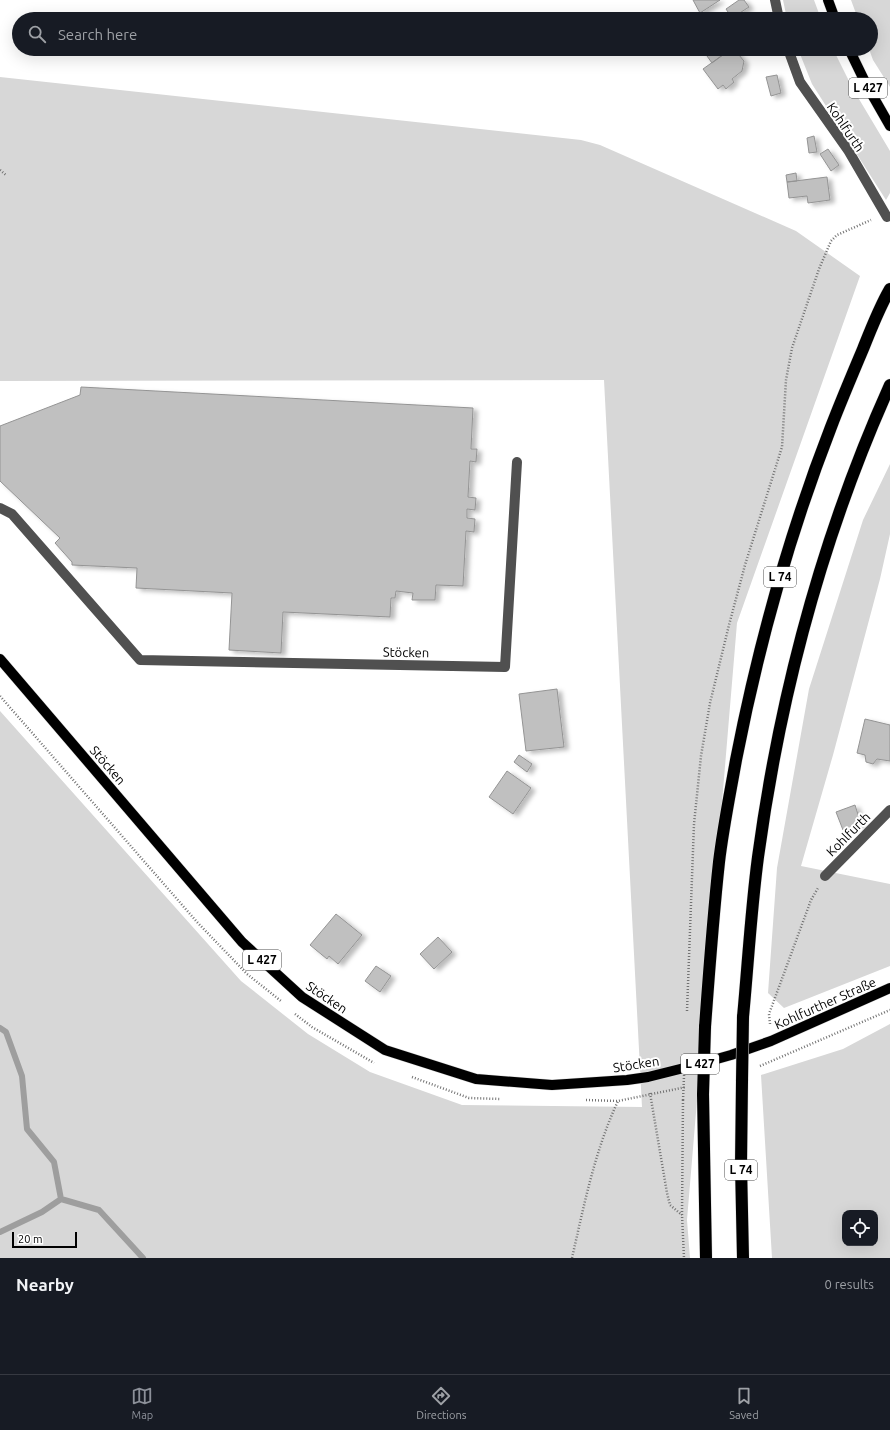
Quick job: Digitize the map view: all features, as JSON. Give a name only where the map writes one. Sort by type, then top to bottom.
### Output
[{"type":"highway","name":"L 74","points":[[706,1258],[703,1094],[705,1027],[719,861],[740,738],[760,650],[783,568],[813,473],[842,398],[881,305],[890,289]]},
{"type":"highway","name":"L 74","points":[[743,1258],[741,1165],[743,1017],[758,858],[781,726],[793,673],[819,574],[850,482],[890,385]]},
{"type":"main road","points":[[828,0],[832,12]]},
{"type":"main road","name":"L 427","points":[[852,56],[866,84],[890,126]]},
{"type":"main road","name":"Stöcken","points":[[0,659],[242,942],[302,997],[385,1050],[476,1079],[552,1084],[627,1080],[648,1077],[731,1055],[771,1041]]},
{"type":"main road","name":"Kohlfurther Straße","points":[[771,1041],[890,988]]},
{"type":"street","points":[[775,0],[778,12]]},
{"type":"street","name":"Kohlfurth","points":[[791,56],[800,82],[848,150],[887,217]]},
{"type":"street","name":"Stöcken","points":[[0,508],[12,514],[140,660],[504,667],[517,462]]},
{"type":"street","name":"Kohlfurth","points":[[825,876],[890,810]]},
{"type":"path","points":[[0,170],[6,175]]},
{"type":"path","points":[[687,1017],[694,824],[701,756],[710,703],[729,625],[745,565],[782,446],[786,380],[792,348],[819,269],[831,241],[837,235],[864,222],[876,218],[887,217]]},
{"type":"path","points":[[0,696],[197,922],[247,974],[282,1003]]},
{"type":"path","points":[[770,1014],[811,900],[825,876]]},
{"type":"path","points":[[767,1063],[890,1010]]},
{"type":"path","points":[[294,1012],[312,1027],[370,1062],[377,1064]]},
{"type":"path","points":[[684,1258],[682,1215],[683,1100],[686,1047]]},
{"type":"path","points":[[405,1075],[469,1098],[508,1099]]},
{"type":"path","points":[[648,1077],[667,1193],[670,1205],[682,1215]]},
{"type":"path","points":[[572,1258],[585,1200],[608,1123],[627,1080]]},
{"type":"path","points":[[579,1100],[618,1101],[650,1095]]},
{"type":"shaded area","points":[[783,0],[814,0],[818,12],[786,12]]},
{"type":"shaded area","points":[[851,0],[890,0],[890,87],[872,56],[878,56],[878,12],[855,12]]},
{"type":"shaded area","points":[[801,56],[836,56],[853,89],[890,151],[890,193],[886,200],[812,84]]},
{"type":"shaded area","points":[[0,77],[581,140],[600,145],[796,231],[860,276],[737,623],[687,1220],[690,1258],[0,1258],[0,711],[241,981],[308,1034],[370,1072],[462,1105],[642,1107],[604,380],[0,381]]},
{"type":"shaded area","points":[[890,464],[890,534],[880,579],[833,755],[801,866],[890,884],[890,966],[784,1008],[768,993],[777,868],[809,689],[863,520]]},
{"type":"shaded area","points":[[890,1024],[890,1258],[772,1258],[761,1075],[843,1049]]},
{"type":"building","points":[[693,0],[720,0],[702,12],[699,12]]},
{"type":"building","points":[[739,0],[744,0],[749,7],[741,12],[728,12],[726,9]]},
{"type":"building","points":[[707,56],[722,56],[712,63]]},
{"type":"building","points":[[721,56],[740,56],[744,61],[742,71],[732,79],[734,82],[726,89],[723,85],[718,89],[703,69]]},
{"type":"building","points":[[777,75],[781,93],[771,96],[766,77]]},
{"type":"building","points":[[814,136],[817,152],[809,153],[807,138]]},
{"type":"building","points":[[828,149],[839,165],[831,171],[820,154]]},
{"type":"building","points":[[796,173],[797,181],[787,182],[786,175]]},
{"type":"building","points":[[827,177],[830,200],[808,203],[807,196],[789,198],[787,182]]},
{"type":"building","points":[[81,387],[473,408],[471,449],[477,449],[476,462],[470,461],[468,497],[476,498],[475,510],[467,509],[467,518],[475,519],[474,532],[466,531],[463,586],[436,585],[435,600],[412,600],[413,593],[396,591],[395,598],[391,598],[390,617],[283,612],[281,653],[229,650],[232,593],[136,588],[137,568],[72,565],[72,562],[55,543],[60,538],[0,481],[0,426],[80,395]]},
{"type":"building","points":[[557,689],[564,747],[526,751],[519,694]]},
{"type":"building","points":[[865,719],[890,725],[890,761],[877,759],[873,764],[866,762],[865,755],[857,753]]},
{"type":"building","points":[[519,755],[532,764],[527,772],[514,762]]},
{"type":"building","points":[[507,771],[531,788],[513,814],[489,797]]},
{"type":"building","points":[[855,805],[861,824],[843,830],[836,812]]},
{"type":"building","points":[[336,914],[362,935],[338,964],[329,956],[327,959],[310,945]]},
{"type":"building","points":[[438,937],[452,952],[434,969],[420,954]]},
{"type":"building","points":[[376,966],[391,976],[380,992],[365,981]]},
{"type":"waterway","points":[[0,1028],[6,1032],[22,1076],[27,1129],[54,1162],[61,1199],[99,1210],[143,1258]]},
{"type":"waterway","points":[[0,1232],[42,1212],[61,1199]]}]
